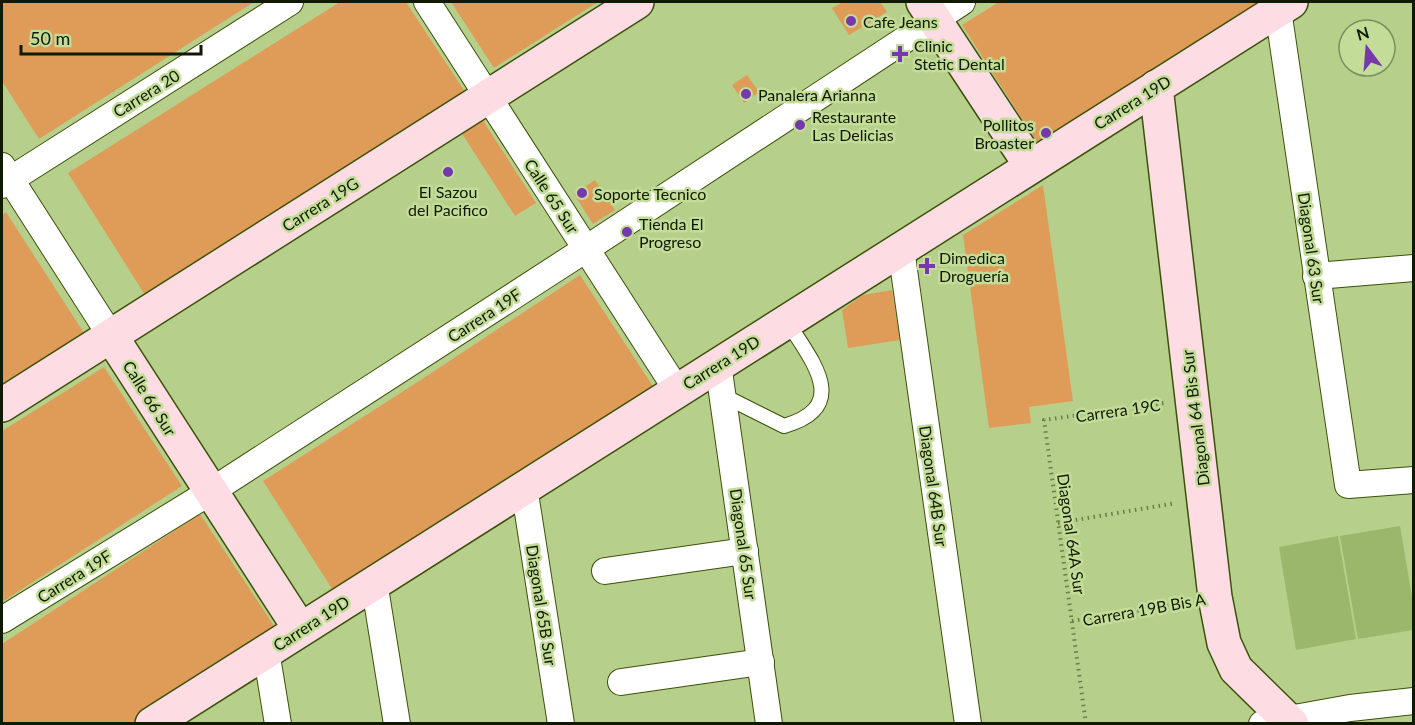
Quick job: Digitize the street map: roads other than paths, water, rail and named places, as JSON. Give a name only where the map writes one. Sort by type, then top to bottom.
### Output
[{"type":"street","name":"Carrera 20","points":[[4,177],[290,2]]},
{"type":"street","name":"Calle 65 Sur","points":[[427,2],[677,390]]},
{"type":"street","name":"Carrera 19G","points":[[2,405],[637,2]]},
{"type":"street","name":"Carrera 19F","points":[[2,621],[210,492],[586,249],[929,10],[962,2]]},
{"type":"street","name":"Carrera 19D","points":[[152,723],[677,390],[720,380],[787,321],[1284,6]]},
{"type":"street","name":"Diagonal 63 Sur","points":[[1284,6],[1316,276],[1348,485],[1413,480]]},
{"type":"street","points":[[929,10],[1031,166]]},
{"type":"street","name":"Diagonal 64 Bis Sur","points":[[1156,87],[1215,597],[1224,643],[1236,669],[1281,722]]},
{"type":"street","name":"Calle 66 Sur","points":[[4,177],[111,336],[300,629]]},
{"type":"street","name":"Diagonal 64B Sur","points":[[901,249],[968,723]]},
{"type":"street","points":[[1316,276],[1413,268]]},
{"type":"street","name":"Diagonal 65 Sur","points":[[720,380],[769,723]]},
{"type":"street","name":"Diagonal 65B Sur","points":[[524,487],[561,723]]},
{"type":"street","points":[[605,571],[745,551]]},
{"type":"street","points":[[374,582],[397,723]]},
{"type":"street","points":[[266,651],[278,723]]},
{"type":"street","points":[[621,682],[760,662]]},
{"type":"street","points":[[1281,722],[1350,708],[1413,701]]},
{"type":"lane","points":[[720,380],[784,426],[801,419],[815,408],[823,393],[820,374],[787,321]]},
{"type":"place","name":"Cafe Jeans","points":[[851,21]]},
{"type":"place","name":"Clinic Stetic Dental","points":[[900,54]]},
{"type":"place","name":"Panalera Arianna","points":[[746,94]]},
{"type":"place","name":"Restaurante Las Delicias","points":[[800,125]]},
{"type":"place","name":"Pollitos Broaster","points":[[1046,133]]},
{"type":"place","name":"El Sazou del Pacifico","points":[[448,172]]},
{"type":"place","name":"Soporte Tecnico","points":[[582,193]]},
{"type":"place","name":"Tienda El Progreso","points":[[627,232]]},
{"type":"place","name":"Dimedica Droguería","points":[[927,266]]}]
